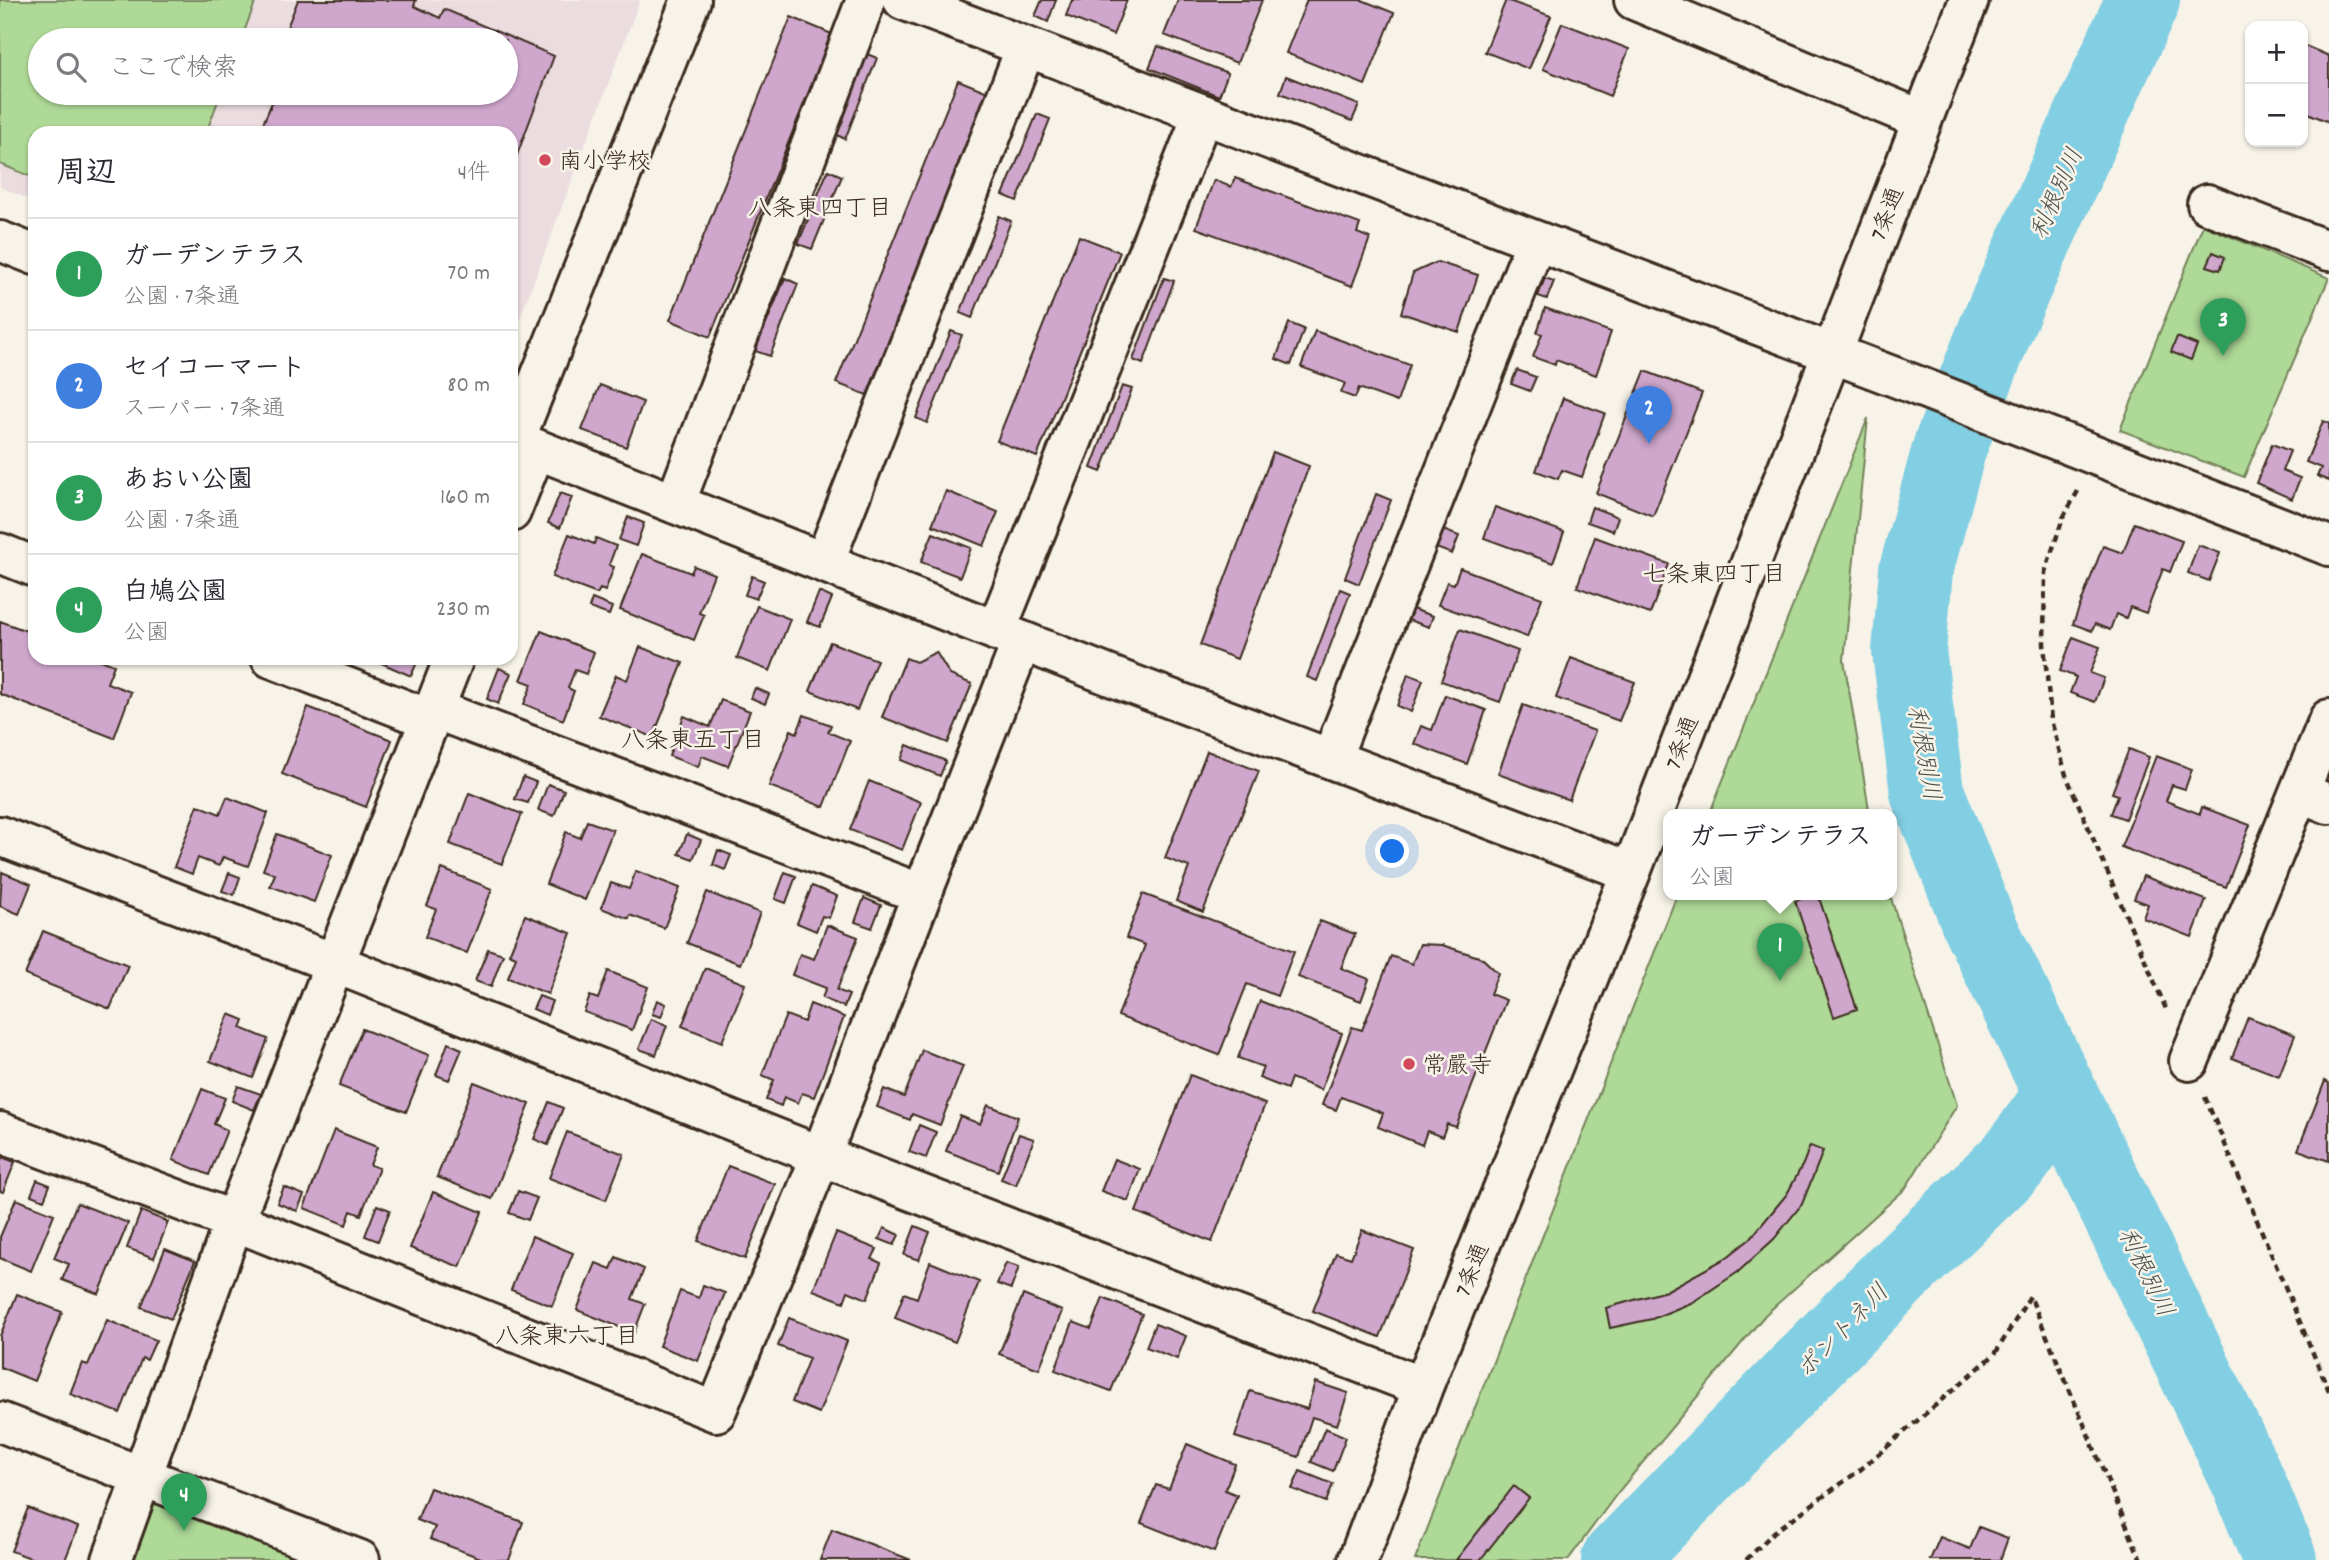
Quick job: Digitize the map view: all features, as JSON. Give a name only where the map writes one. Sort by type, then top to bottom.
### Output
[{"type":"street","points":[[518,464],[521,443],[691,0]]},
{"type":"street","points":[[675,503],[866,0]]},
{"type":"street","points":[[903,0],[1900,379],[2329,546]]},
{"type":"street","points":[[1634,0],[1922,120]]},
{"type":"street","name":"7条通","points":[[1358,1560],[1423,1387],[1631,872],[1969,0]]},
{"type":"street","points":[[824,563],[1026,47]]},
{"type":"street","points":[[0,1132],[234,1221],[716,1412],[821,1156],[922,894],[1009,636],[1203,114]]},
{"type":"street","points":[[2207,204],[2329,251]]},
{"type":"street","points":[[0,241],[28,252]]},
{"type":"street","points":[[1331,759],[1536,242]]},
{"type":"street","points":[[521,443],[1009,636],[1631,872]]},
{"type":"street","points":[[0,553],[28,564]]},
{"type":"street","points":[[291,665],[922,894]]},
{"type":"street","points":[[112,1560],[234,1221],[451,665]]},
{"type":"street","points":[[2189,1061],[2314,798],[2329,719]]},
{"type":"street","points":[[0,836],[334,963],[821,1156],[1423,1387]]},
{"type":"street","points":[[0,1422],[360,1560]]},
{"type":"path","points":[[2090,453],[2063,518],[2045,572],[2044,644],[2051,720],[2066,775],[2329,1391]]},
{"type":"path","points":[[1746,1560],[1774,1532],[1860,1470],[1995,1354],[2031,1296],[2141,1560]]},
{"type":"shaded area","name":"南小学校","points":[[0,0],[640,0],[518,323],[518,126],[28,126],[28,199],[0,187]]},
{"type":"green space","points":[[0,0],[256,0],[246,28],[28,28],[28,105],[216,105],[209,126],[28,126],[28,175],[0,164]]},
{"type":"green space","points":[[2203,225],[2329,278],[2244,477],[2120,430]]},
{"type":"green space","points":[[1868,418],[1844,660],[1869,809],[1711,809]]},
{"type":"green space","points":[[1675,900],[1892,900],[1957,1105],[1905,1189],[1765,1315],[1619,1491],[1568,1560],[1415,1560]]},
{"type":"green space","points":[[157,1502],[290,1554],[287,1560],[128,1560],[144,1509]]},
{"type":"building","points":[[298,0],[416,0],[414,6],[440,18],[444,9],[488,28],[287,28]]},
{"type":"building","points":[[1042,0],[1056,0],[1048,22],[1035,16]]},
{"type":"building","points":[[1072,0],[1127,0],[1113,35],[1066,16]]},
{"type":"building","points":[[1178,0],[1262,0],[1237,63],[1164,35]]},
{"type":"building","points":[[1307,0],[1362,0],[1394,13],[1365,85],[1286,53]]},
{"type":"building","points":[[1506,0],[1551,16],[1529,69],[1485,52]]},
{"type":"building","points":[[791,17],[832,34],[710,337],[670,320]]},
{"type":"building","points":[[1562,23],[1629,49],[1610,96],[1543,69]]},
{"type":"building","points":[[518,41],[554,56],[518,152],[518,126],[262,126],[271,105],[518,105]]},
{"type":"building","points":[[1158,46],[1228,73],[1219,96],[1149,68]]},
{"type":"building","points":[[2308,47],[2329,56],[2329,122],[2308,113]]},
{"type":"building","points":[[867,54],[877,58],[845,139],[835,134]]},
{"type":"building","points":[[1286,76],[1359,105],[1352,121],[1280,93]]},
{"type":"building","points":[[958,80],[988,92],[867,395],[836,383]]},
{"type":"building","points":[[1037,114],[1050,119],[1017,201],[1003,195]]},
{"type":"building","points":[[828,170],[842,176],[812,249],[798,244]]},
{"type":"building","points":[[1235,178],[1360,224],[1357,233],[1370,238],[1352,286],[1196,228],[1214,180],[1231,187]]},
{"type":"building","points":[[999,216],[1011,221],[972,318],[960,313]]},
{"type":"building","points":[[1079,236],[1120,252],[1037,457],[997,441]]},
{"type":"building","points":[[2213,252],[2225,257],[2220,270],[2207,266]]},
{"type":"building","points":[[1437,262],[1478,275],[1459,332],[1401,313],[1413,273]]},
{"type":"building","points":[[785,278],[798,284],[770,356],[755,351]]},
{"type":"building","points":[[1164,278],[1174,281],[1143,364],[1133,360]]},
{"type":"building","points":[[1545,278],[1554,281],[1547,299],[1538,296]]},
{"type":"building","points":[[1545,308],[1611,332],[1596,375],[1556,360],[1555,365],[1533,357],[1542,334],[1537,333]]},
{"type":"building","points":[[1289,323],[1304,329],[1291,365],[1276,359]]},
{"type":"building","points":[[951,331],[962,335],[927,423],[916,418]]},
{"type":"building","points":[[1315,331],[1410,365],[1397,402],[1359,388],[1355,398],[1341,393],[1345,383],[1301,367]]},
{"type":"building","points":[[2177,337],[2197,345],[2191,360],[2171,352]]},
{"type":"building","points":[[1517,370],[1536,377],[1530,391],[1511,384]]},
{"type":"building","points":[[1645,371],[1702,393],[1653,516],[1596,493]]},
{"type":"building","points":[[600,385],[643,402],[626,447],[582,430]]},
{"type":"building","points":[[1122,386],[1132,389],[1101,472],[1091,468]]},
{"type":"building","points":[[1563,398],[1605,413],[1582,477],[1562,470],[1558,479],[1536,471]]},
{"type":"building","points":[[2323,421],[2329,423],[2329,481],[2317,476],[2321,468],[2306,462]]},
{"type":"building","points":[[2272,444],[2290,451],[2282,471],[2300,478],[2292,499],[2256,483]]},
{"type":"building","points":[[1273,452],[1309,466],[1237,659],[1200,645]]},
{"type":"building","points":[[946,491],[998,512],[984,546],[932,525]]},
{"type":"building","points":[[560,493],[572,497],[560,528],[548,523]]},
{"type":"building","points":[[1376,494],[1391,500],[1359,584],[1345,578]]},
{"type":"building","points":[[1495,507],[1564,532],[1553,563],[1484,538]]},
{"type":"building","points":[[1592,507],[1618,517],[1613,531],[1587,522]]},
{"type":"building","points":[[628,517],[644,523],[636,546],[619,540]]},
{"type":"building","points":[[2134,523],[2182,541],[2170,572],[2163,569],[2146,613],[2130,607],[2126,618],[2116,614],[2110,630],[2095,624],[2092,631],[2073,624],[2103,546],[2123,553]]},
{"type":"building","points":[[1443,530],[1459,536],[1452,554],[1436,548]]},
{"type":"building","points":[[933,533],[971,548],[960,577],[921,562]]},
{"type":"building","points":[[569,534],[594,544],[596,538],[616,546],[609,565],[614,567],[605,591],[600,589],[597,594],[552,577]]},
{"type":"building","points":[[1595,537],[1669,564],[1650,614],[1577,587]]},
{"type":"building","points":[[2198,545],[2220,553],[2209,581],[2188,573]]},
{"type":"building","points":[[642,554],[691,573],[694,566],[714,574],[699,613],[704,615],[694,640],[620,610]]},
{"type":"building","points":[[1460,568],[1542,598],[1527,637],[1438,605],[1447,582],[1454,584]]},
{"type":"building","points":[[752,576],[764,581],[756,599],[745,595]]},
{"type":"building","points":[[1340,589],[1350,593],[1317,681],[1307,677]]},
{"type":"building","points":[[819,592],[832,598],[820,627],[807,622]]},
{"type":"building","points":[[592,599],[612,607],[609,615],[589,608]]},
{"type":"building","points":[[757,606],[790,619],[770,671],[737,658]]},
{"type":"building","points":[[1412,609],[1433,616],[1429,627],[1408,620]]},
{"type":"building","points":[[0,621],[28,631],[28,665],[114,665],[107,683],[131,692],[114,738],[0,694]]},
{"type":"building","points":[[1460,629],[1518,651],[1500,702],[1441,681]]},
{"type":"building","points":[[541,631],[594,652],[586,674],[575,670],[568,688],[574,691],[563,720],[524,704],[532,684],[521,680]]},
{"type":"building","points":[[2073,637],[2100,647],[2090,673],[2104,678],[2095,702],[2070,693],[2076,677],[2060,671]]},
{"type":"building","points":[[830,642],[877,660],[857,710],[810,691]]},
{"type":"building","points":[[640,647],[683,663],[653,737],[599,716],[616,675],[627,680]]},
{"type":"building","points":[[936,652],[950,675],[972,684],[948,743],[882,717],[906,658],[916,662]]},
{"type":"building","points":[[1571,658],[1635,682],[1619,721],[1556,698]]},
{"type":"building","points":[[386,665],[416,665],[411,676]]},
{"type":"building","points":[[499,668],[511,673],[498,704],[487,699]]},
{"type":"building","points":[[1408,674],[1423,680],[1411,712],[1397,706]]},
{"type":"building","points":[[755,688],[769,694],[765,704],[751,698]]},
{"type":"building","points":[[1445,695],[1486,710],[1467,764],[1414,744],[1421,726],[1432,730]]},
{"type":"building","points":[[721,700],[750,711],[728,766],[702,756],[698,767],[669,756],[684,716],[710,727]]},
{"type":"building","points":[[1523,705],[1595,731],[1569,800],[1498,774]]},
{"type":"building","points":[[308,707],[392,740],[366,807],[282,774]]},
{"type":"building","points":[[804,715],[831,725],[828,732],[850,741],[824,807],[769,786],[791,730],[797,733]]},
{"type":"building","points":[[907,745],[946,761],[940,776],[901,760]]},
{"type":"building","points":[[2129,749],[2149,757],[2125,819],[2111,814],[2118,795],[2112,793]]},
{"type":"building","points":[[1207,751],[1259,771],[1203,912],[1176,901],[1189,867],[1165,858]]},
{"type":"building","points":[[2156,756],[2192,769],[2185,789],[2172,785],[2166,801],[2200,814],[2202,807],[2250,825],[2226,887],[2121,847]]},
{"type":"building","points":[[523,777],[536,782],[528,803],[515,799]]},
{"type":"building","points":[[869,781],[921,802],[902,850],[850,830]]},
{"type":"building","points":[[548,784],[564,790],[554,816],[538,810]]},
{"type":"building","points":[[469,793],[522,814],[502,864],[450,844]]},
{"type":"building","points":[[227,797],[268,813],[248,866],[223,857],[219,866],[198,858],[192,874],[174,867],[198,805],[220,814]]},
{"type":"building","points":[[587,821],[613,830],[585,900],[546,884],[566,832],[580,838]]},
{"type":"building","points":[[277,834],[332,855],[314,902],[270,886],[275,874],[263,870]]},
{"type":"building","points":[[687,834],[701,840],[693,859],[679,854]]},
{"type":"building","points":[[718,850],[731,855],[725,870],[713,865]]},
{"type":"building","points":[[442,869],[492,889],[467,953],[425,937],[436,909],[427,906]]},
{"type":"building","points":[[636,871],[680,888],[664,928],[630,915],[629,919],[601,908],[611,883],[629,889]]},
{"type":"building","points":[[2,872],[31,884],[19,914],[0,906]]},
{"type":"building","points":[[785,872],[796,876],[786,903],[775,899]]},
{"type":"building","points":[[229,873],[240,877],[234,895],[222,891]]},
{"type":"building","points":[[2143,876],[2206,900],[2192,937],[2143,918],[2148,904],[2134,899]]},
{"type":"building","points":[[812,886],[837,896],[829,918],[822,916],[816,931],[797,923]]},
{"type":"building","points":[[707,892],[760,913],[740,964],[687,943]]},
{"type":"building","points":[[1143,894],[1294,951],[1277,996],[1247,984],[1219,1055],[1118,1016],[1145,945],[1126,938]]},
{"type":"building","points":[[864,898],[881,905],[872,928],[855,922]]},
{"type":"building","points":[[1820,900],[1857,1009],[1834,1017],[1795,901]]},
{"type":"building","points":[[525,915],[571,933],[548,994],[508,978],[516,957],[509,954]]},
{"type":"building","points":[[1320,921],[1355,934],[1341,968],[1369,979],[1361,1001],[1298,977]]},
{"type":"building","points":[[827,925],[858,937],[837,990],[849,995],[844,1007],[822,998],[826,988],[792,975],[800,954],[814,959]]},
{"type":"building","points":[[43,931],[128,965],[110,1009],[25,975]]},
{"type":"building","name":"常嚴寺","points":[[1420,944],[1442,945],[1482,958],[1498,973],[1490,994],[1506,1000],[1456,1127],[1447,1124],[1442,1137],[1427,1131],[1422,1145],[1378,1127],[1383,1113],[1341,1097],[1336,1110],[1322,1105],[1352,1027],[1362,1030],[1391,956],[1412,964]]},
{"type":"building","points":[[488,949],[503,954],[491,987],[475,981]]},
{"type":"building","points":[[705,968],[745,984],[722,1042],[682,1026]]},
{"type":"building","points":[[608,971],[648,987],[632,1030],[584,1012],[590,996],[598,999]]},
{"type":"building","points":[[539,996],[552,1001],[547,1015],[533,1009]]},
{"type":"building","points":[[657,1000],[666,1004],[661,1017],[652,1014]]},
{"type":"building","points":[[1260,1001],[1342,1033],[1321,1090],[1291,1078],[1287,1089],[1259,1078],[1263,1067],[1238,1058]]},
{"type":"building","points":[[810,1004],[844,1017],[814,1097],[802,1093],[798,1103],[784,1097],[781,1106],[766,1100],[774,1080],[762,1075],[786,1015],[804,1022]]},
{"type":"building","points":[[229,1014],[244,1020],[241,1028],[268,1039],[253,1078],[210,1061]]},
{"type":"building","points":[[2248,1017],[2295,1035],[2279,1076],[2232,1058]]},
{"type":"building","points":[[651,1019],[667,1025],[656,1055],[639,1049]]},
{"type":"building","points":[[362,1029],[429,1055],[406,1112],[339,1086]]},
{"type":"building","points":[[448,1043],[462,1049],[449,1080],[436,1075]]},
{"type":"building","points":[[922,1050],[963,1066],[940,1125],[912,1114],[910,1120],[877,1107],[884,1089],[904,1097]]},
{"type":"building","points":[[1190,1075],[1265,1104],[1212,1242],[1136,1212]]},
{"type":"building","points":[[2325,1081],[2329,1083],[2329,1161],[2298,1150]]},
{"type":"building","points":[[474,1082],[530,1104],[492,1199],[437,1177]]},
{"type":"building","points":[[238,1086],[261,1094],[254,1110],[232,1101]]},
{"type":"building","points":[[202,1089],[225,1098],[214,1124],[227,1130],[209,1175],[173,1160]]},
{"type":"building","points":[[549,1102],[563,1108],[548,1145],[534,1139]]},
{"type":"building","points":[[988,1105],[1018,1117],[998,1171],[946,1151],[960,1116],[980,1124]]},
{"type":"building","points":[[919,1125],[936,1132],[926,1158],[909,1152]]},
{"type":"building","points":[[334,1130],[377,1147],[370,1165],[379,1168],[361,1215],[351,1211],[346,1225],[304,1208]]},
{"type":"building","points":[[567,1132],[624,1154],[606,1200],[549,1178]]},
{"type":"building","points":[[1019,1134],[1034,1139],[1016,1185],[1001,1179]]},
{"type":"building","points":[[1810,1146],[1823,1151],[1802,1204],[1774,1239],[1738,1272],[1693,1302],[1652,1319],[1610,1328],[1606,1308],[1666,1291],[1726,1258],[1750,1239],[1787,1194]]},
{"type":"building","points":[[2,1157],[15,1162],[3,1192],[0,1191]]},
{"type":"building","points":[[1114,1159],[1140,1169],[1128,1201],[1101,1191]]},
{"type":"building","points":[[728,1166],[775,1184],[745,1259],[698,1241]]},
{"type":"building","points":[[37,1180],[50,1185],[44,1200],[31,1195]]},
{"type":"building","points":[[284,1187],[304,1195],[297,1211],[277,1203]]},
{"type":"building","points":[[518,1191],[537,1198],[528,1220],[509,1213]]},
{"type":"building","points":[[433,1192],[482,1212],[460,1267],[410,1248]]},
{"type":"building","points":[[16,1199],[54,1214],[31,1271],[0,1258],[0,1237]]},
{"type":"building","points":[[77,1203],[128,1223],[99,1294],[62,1280],[69,1264],[54,1258]]},
{"type":"building","points":[[377,1205],[390,1210],[378,1241],[365,1236]]},
{"type":"building","points":[[141,1211],[168,1222],[154,1258],[127,1248]]},
{"type":"building","points":[[915,1226],[930,1232],[919,1260],[904,1255]]},
{"type":"building","points":[[884,1228],[899,1235],[894,1245],[879,1239]]},
{"type":"building","points":[[1362,1230],[1414,1250],[1380,1337],[1313,1311],[1336,1253],[1351,1258]]},
{"type":"building","points":[[836,1233],[877,1249],[872,1259],[881,1263],[867,1299],[848,1291],[844,1302],[813,1290]]},
{"type":"building","points":[[532,1236],[573,1253],[552,1306],[511,1290]]},
{"type":"building","points":[[165,1249],[195,1261],[171,1319],[141,1307]]},
{"type":"building","points":[[616,1257],[644,1269],[632,1299],[645,1304],[634,1333],[577,1310],[596,1263],[611,1269]]},
{"type":"building","points":[[930,1262],[979,1282],[955,1342],[895,1318],[904,1293],[917,1298]]},
{"type":"building","points":[[1006,1263],[1019,1267],[1011,1289],[997,1284]]},
{"type":"building","points":[[703,1285],[725,1293],[698,1361],[659,1346],[680,1291],[699,1298]]},
{"type":"building","points":[[17,1294],[62,1312],[34,1381],[0,1367],[0,1336]]},
{"type":"building","points":[[1023,1295],[1062,1311],[1039,1369],[999,1354]]},
{"type":"building","points":[[1103,1298],[1142,1314],[1111,1391],[1055,1370],[1073,1322],[1091,1329]]},
{"type":"building","points":[[789,1318],[847,1341],[819,1413],[792,1402],[809,1358],[778,1346]]},
{"type":"building","points":[[107,1320],[156,1340],[147,1360],[142,1358],[120,1413],[70,1394],[82,1363],[88,1365]]},
{"type":"building","points":[[1155,1324],[1186,1336],[1177,1359],[1146,1347]]},
{"type":"building","points":[[1315,1382],[1348,1393],[1337,1425],[1312,1417],[1299,1457],[1235,1437],[1250,1391],[1307,1409]]},
{"type":"building","points":[[1325,1428],[1346,1437],[1333,1471],[1311,1462]]},
{"type":"building","points":[[1187,1444],[1235,1464],[1225,1490],[1237,1495],[1214,1552],[1141,1523],[1156,1485],[1169,1489]]},
{"type":"building","points":[[1300,1471],[1333,1484],[1326,1502],[1292,1489]]},
{"type":"building","points":[[1514,1486],[1529,1498],[1480,1560],[1456,1560]]},
{"type":"building","points":[[430,1488],[523,1522],[509,1560],[486,1560],[430,1539],[435,1527],[417,1520]]},
{"type":"building","points":[[28,1508],[78,1527],[65,1560],[36,1560],[11,1551]]},
{"type":"building","points":[[1979,1527],[2008,1538],[2000,1560],[1930,1560],[1940,1537],[1970,1549]]},
{"type":"building","points":[[832,1529],[911,1560],[820,1560]]},
{"type":"waterway","name":"利根別川","points":[[2143,0],[1999,321],[1950,446],[1916,570],[1909,651],[1927,792],[1980,927],[2249,1483],[2280,1560]]},
{"type":"waterway","name":"ポントネ川","points":[[1618,1560],[1897,1273],[2014,1160],[2061,1096]]},
{"type":"place","name":"南小学校","points":[[545,160]]},
{"type":"place","name":"あおい公園","points":[[2223,356]]},
{"type":"place","name":"セイコーマート","points":[[1649,444]]},
{"type":"place","name":"ガーデンテラス","points":[[1780,981]]},
{"type":"place","name":"常嚴寺","points":[[1409,1064]]},
{"type":"place","name":"白鳩公園","points":[[184,1531]]},
{"type":"district","name":"八条東四丁目","points":[[820,207]]},
{"type":"district","name":"七条東四丁目","points":[[1714,573]]},
{"type":"district","name":"八条東五丁目","points":[[693,739]]},
{"type":"district","name":"八条東六丁目","points":[[567,1335]]}]
